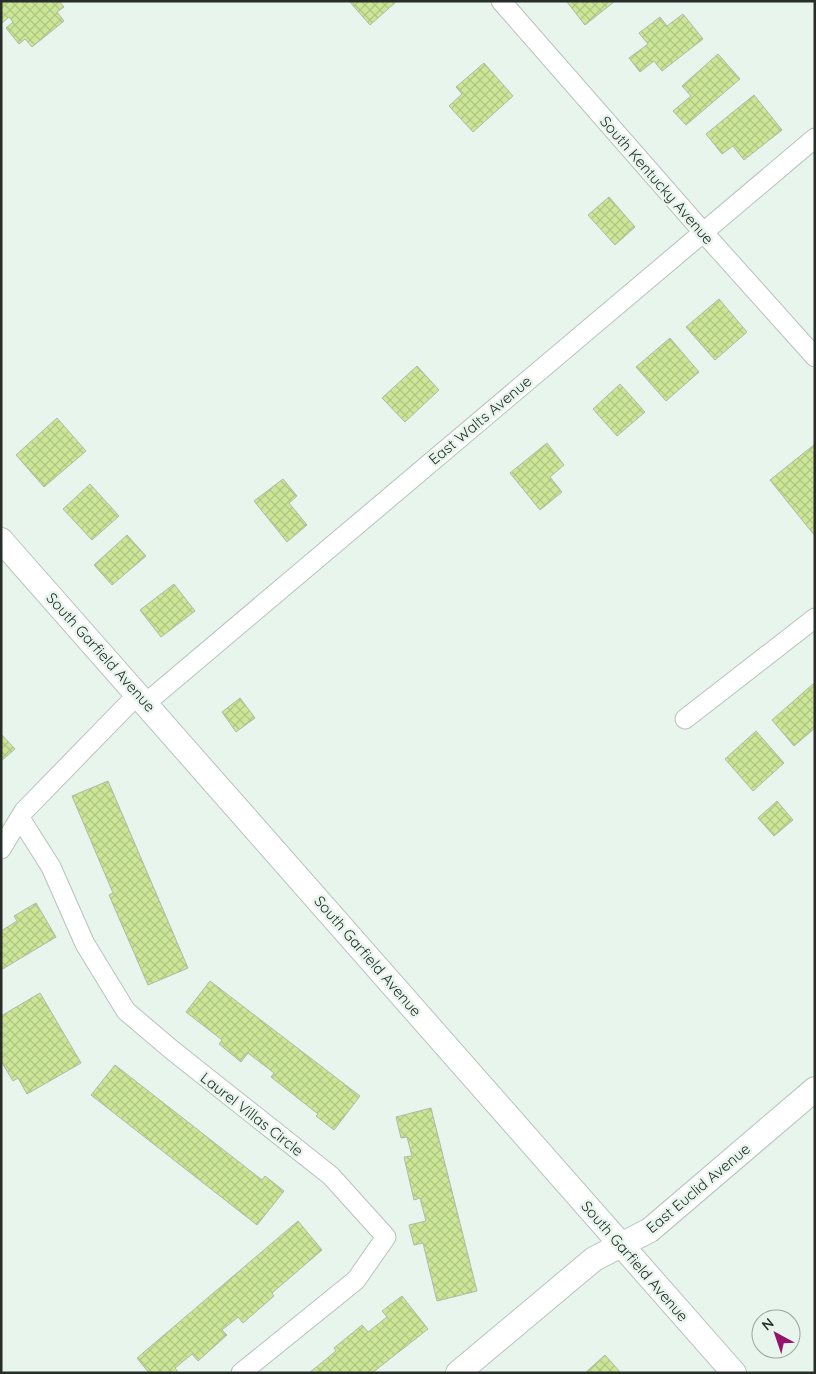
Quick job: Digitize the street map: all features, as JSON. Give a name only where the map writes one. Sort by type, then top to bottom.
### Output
[{"type":"street","name":"South Kentucky Avenue","points":[[501,1],[815,357]]},
{"type":"street","name":"East Walts Avenue","points":[[142,698],[815,138]]},
{"type":"street","name":"South Garfield Avenue","points":[[1,540],[734,1373]]},
{"type":"street","points":[[685,719],[815,618]]},
{"type":"street","points":[[1,849],[24,811],[142,698]]},
{"type":"street","name":"Laurel Villas Circle","points":[[20,818],[52,867],[85,944],[126,1011],[172,1050],[331,1176],[386,1237],[356,1280],[241,1373]]},
{"type":"street","name":"East Euclid Avenue","points":[[458,1373],[594,1259],[650,1230],[815,1089]]},
{"type":"building","points":[[1,1],[59,1],[64,7],[57,12],[64,21],[32,47],[25,39],[19,44],[6,28],[13,22],[9,17],[1,24]]},
{"type":"building","points":[[349,1],[397,1],[370,25]]},
{"type":"building","points":[[567,1],[615,1],[585,25]]},
{"type":"building","points":[[683,14],[703,39],[662,71],[654,61],[640,72],[629,58],[648,44],[639,33],[660,17],[667,26]]},
{"type":"building","points":[[718,54],[740,79],[686,125],[673,111],[691,96],[682,86]]},
{"type":"building","points":[[484,63],[513,96],[473,132],[449,106],[462,94],[456,87]]},
{"type":"building","points":[[754,95],[782,130],[744,160],[733,146],[722,154],[706,134]]},
{"type":"building","points":[[609,197],[635,227],[615,245],[588,215]]},
{"type":"building","points":[[719,299],[747,332],[715,360],[686,327]]},
{"type":"building","points":[[670,338],[699,372],[666,401],[636,367]]},
{"type":"building","points":[[417,366],[439,390],[405,422],[382,398]]},
{"type":"building","points":[[620,384],[645,412],[617,436],[593,409]]},
{"type":"building","points":[[57,418],[86,451],[44,487],[16,455]]},
{"type":"building","points":[[547,443],[564,465],[550,477],[562,492],[540,510],[510,473]]},
{"type":"building","points":[[815,444],[815,536],[770,480]]},
{"type":"building","points":[[283,479],[297,496],[289,503],[307,525],[287,542],[254,501]]},
{"type":"building","points":[[90,484],[119,516],[92,540],[63,509]]},
{"type":"building","points":[[127,535],[146,556],[112,585],[94,565]]},
{"type":"building","points":[[174,584],[195,611],[161,637],[140,610]]},
{"type":"building","points":[[813,684],[815,686],[815,728],[794,746],[772,720]]},
{"type":"building","points":[[240,698],[255,718],[236,732],[222,712]]},
{"type":"building","points":[[756,731],[784,763],[753,791],[725,759]]},
{"type":"building","points":[[1,734],[15,749],[1,761]]},
{"type":"building","points":[[108,781],[188,968],[148,985],[109,895],[113,893],[72,796]]},
{"type":"building","points":[[777,801],[793,820],[774,836],[758,818]]},
{"type":"building","points":[[36,903],[56,937],[1,970],[1,931],[17,921],[14,916]]},
{"type":"building","points":[[210,981],[360,1096],[334,1130],[316,1116],[318,1114],[271,1077],[274,1073],[248,1053],[241,1062],[219,1044],[222,1040],[186,1012]]},
{"type":"building","points":[[40,993],[81,1063],[27,1094],[18,1078],[13,1081],[1,1061],[1,1016]]},
{"type":"building","points":[[115,1065],[262,1180],[265,1176],[284,1191],[257,1225],[91,1095]]},
{"type":"building","points":[[431,1108],[477,1291],[437,1301],[423,1243],[414,1245],[409,1225],[426,1221],[420,1198],[414,1200],[404,1157],[412,1156],[407,1137],[401,1138],[396,1117]]},
{"type":"building","points":[[298,1221],[322,1250],[272,1293],[274,1296],[243,1323],[238,1317],[222,1330],[227,1335],[198,1361],[192,1354],[175,1368],[179,1373],[149,1373],[137,1358]]},
{"type":"building","points":[[402,1296],[428,1329],[372,1373],[309,1373],[336,1351],[334,1348],[362,1325],[368,1332],[387,1317],[382,1311]]},
{"type":"building","points":[[605,1355],[621,1373],[585,1373]]}]
